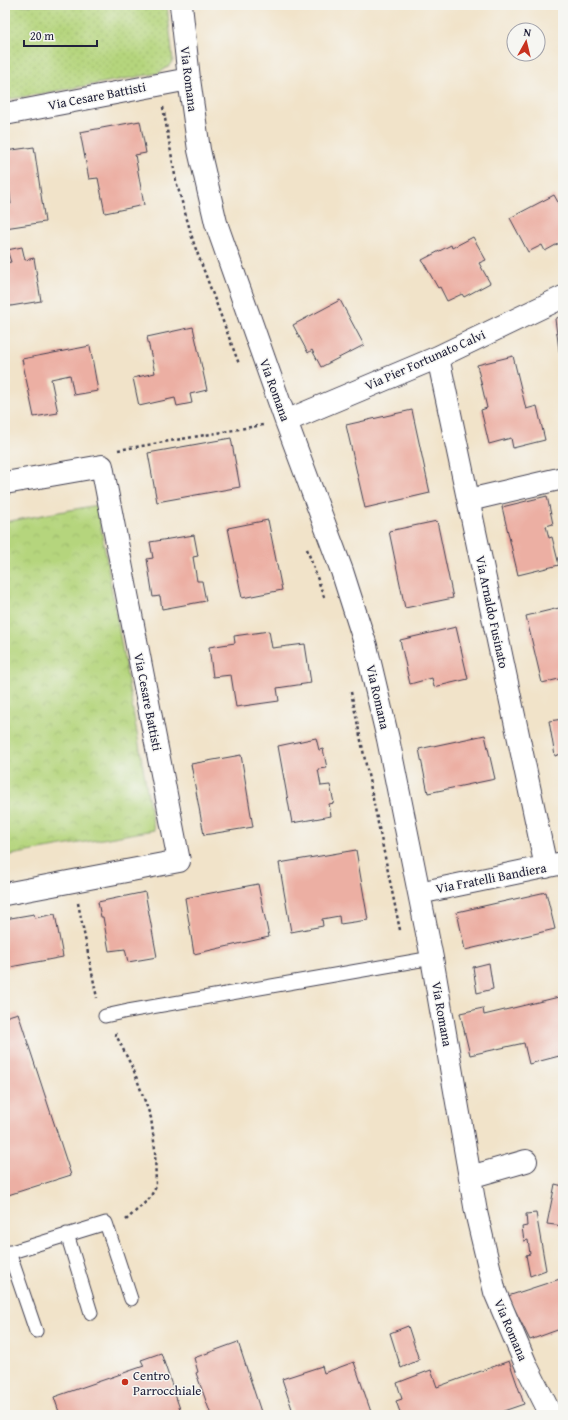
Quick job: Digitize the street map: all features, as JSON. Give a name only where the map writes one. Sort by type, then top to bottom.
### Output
[{"type":"street","name":"Via Romana","points":[[180,5],[199,150],[216,223],[286,420],[342,571],[366,646],[388,739],[432,958],[476,1212],[495,1292],[545,1409]]},
{"type":"street","name":"Via Cesare Battisti","points":[[5,114],[189,79]]},
{"type":"street","name":"Via Pier Fortunato Calvi","points":[[286,420],[438,357],[563,297]]},
{"type":"street","name":"Via Arnaldo Fusinato","points":[[438,357],[469,500],[555,865]]},
{"type":"street","name":"Via Cesare Battisti","points":[[5,483],[102,466],[179,861],[5,894]]},
{"type":"street","points":[[469,500],[563,478]]},
{"type":"street","name":"Via Fratelli Bandiera","points":[[419,893],[555,865]]},
{"type":"street","points":[[470,1177],[526,1161]]},
{"type":"lane","points":[[105,1016],[432,958]]},
{"type":"lane","points":[[36,1331],[7,1253],[106,1223],[131,1300]]},
{"type":"lane","points":[[67,1234],[91,1313]]},
{"type":"path","points":[[159,84],[176,181],[194,244],[240,367]]},
{"type":"path","points":[[114,450],[286,420]]},
{"type":"path","points":[[262,425],[264,432]]},
{"type":"path","points":[[306,546],[326,604]]},
{"type":"path","points":[[350,686],[407,962]]},
{"type":"path","points":[[73,881],[99,1004],[130,1064],[151,1118],[155,1149],[156,1187],[148,1200],[126,1220]]},
{"type":"green space","points":[[5,5],[167,5],[173,60],[169,66],[159,73],[5,100]]},
{"type":"green space","points":[[97,505],[154,830],[5,856],[5,522]]},
{"type":"building","points":[[140,121],[146,153],[135,155],[144,205],[105,213],[98,178],[89,179],[80,132]]},
{"type":"building","points":[[34,147],[45,222],[5,228],[5,205],[11,204],[8,178],[5,179],[5,151]]},
{"type":"building","points":[[554,195],[563,211],[563,241],[545,251],[542,245],[528,252],[510,218]]},
{"type":"building","points":[[473,237],[486,260],[479,263],[490,283],[464,297],[462,294],[447,301],[440,287],[438,288],[422,260],[451,245],[452,248]]},
{"type":"building","points":[[22,247],[25,260],[34,258],[41,301],[5,307],[5,263],[11,262],[7,250]]},
{"type":"building","points":[[340,300],[364,345],[321,367],[312,350],[308,353],[293,325]]},
{"type":"building","points":[[563,315],[563,365],[561,365],[555,319]]},
{"type":"building","points":[[193,327],[207,390],[190,394],[192,403],[177,406],[175,398],[139,406],[133,378],[155,373],[147,337]]},
{"type":"building","points":[[90,346],[98,391],[74,395],[70,375],[51,379],[58,413],[34,417],[22,359]]},
{"type":"building","points":[[513,356],[526,409],[537,406],[545,440],[513,448],[511,438],[489,444],[481,410],[487,408],[477,365]]},
{"type":"building","points":[[412,410],[430,493],[365,508],[346,425]]},
{"type":"building","points":[[231,438],[240,487],[157,502],[148,453]]},
{"type":"building","points":[[547,496],[553,524],[546,526],[549,538],[552,537],[559,565],[518,575],[502,507]]},
{"type":"building","points":[[268,520],[282,590],[242,598],[228,528]]},
{"type":"building","points":[[437,521],[453,598],[405,608],[389,531]]},
{"type":"building","points":[[194,535],[198,556],[193,557],[197,581],[202,581],[206,601],[162,609],[160,596],[153,597],[147,559],[153,558],[150,542]]},
{"type":"building","points":[[563,607],[563,678],[542,683],[526,616]]},
{"type":"building","points":[[456,627],[468,679],[434,687],[432,678],[410,684],[400,640]]},
{"type":"building","points":[[269,631],[272,648],[305,644],[311,683],[277,688],[279,701],[236,707],[231,675],[213,677],[209,647],[235,643],[234,636]]},
{"type":"building","points":[[563,719],[562,763],[561,754],[555,756],[549,721]]},
{"type":"building","points":[[485,735],[495,779],[428,793],[419,749]]},
{"type":"building","points":[[316,738],[319,750],[323,749],[327,768],[318,769],[321,786],[330,785],[334,803],[329,804],[331,816],[292,823],[278,746]]},
{"type":"building","points":[[241,755],[253,827],[204,835],[191,764]]},
{"type":"building","points":[[356,850],[368,920],[340,924],[339,916],[322,919],[323,926],[291,932],[279,863]]},
{"type":"building","points":[[258,884],[269,937],[194,954],[185,898]]},
{"type":"building","points":[[145,892],[157,957],[128,962],[125,949],[109,951],[103,917],[101,917],[98,902]]},
{"type":"building","points":[[546,892],[555,929],[465,950],[457,912]]},
{"type":"building","points":[[34,914],[35,918],[55,914],[63,957],[5,968],[5,919]]},
{"type":"building","points":[[489,963],[493,989],[477,993],[473,967]]},
{"type":"building","points":[[563,996],[563,1055],[529,1064],[524,1043],[470,1055],[460,1013],[483,1008],[484,1015]]},
{"type":"building","points":[[18,1013],[71,1175],[5,1196],[5,1017]]},
{"type":"building","points":[[555,1184],[563,1186],[563,1226],[547,1224]]},
{"type":"building","points":[[536,1213],[546,1270],[530,1276],[526,1255],[530,1254],[528,1240],[524,1241],[522,1227],[527,1226],[526,1214]]},
{"type":"building","points":[[563,1278],[563,1312],[559,1313],[563,1320],[563,1328],[530,1340],[508,1296]]},
{"type":"building","points":[[408,1326],[419,1360],[401,1368],[390,1333]]},
{"type":"building","points":[[238,1342],[262,1415],[211,1415],[196,1373],[198,1372],[194,1358]]},
{"type":"building","name":"Centro Parrocchiale","points":[[161,1353],[182,1415],[60,1415],[54,1397],[144,1366],[141,1360]]},
{"type":"building","points":[[509,1361],[524,1404],[492,1415],[401,1415],[396,1401],[402,1399],[397,1383],[431,1370],[437,1387]]},
{"type":"building","points":[[354,1362],[372,1415],[294,1415],[282,1379],[322,1366],[324,1373]]},
{"type":"place","name":"Centro Parrocchiale","points":[[125,1382]]}]
